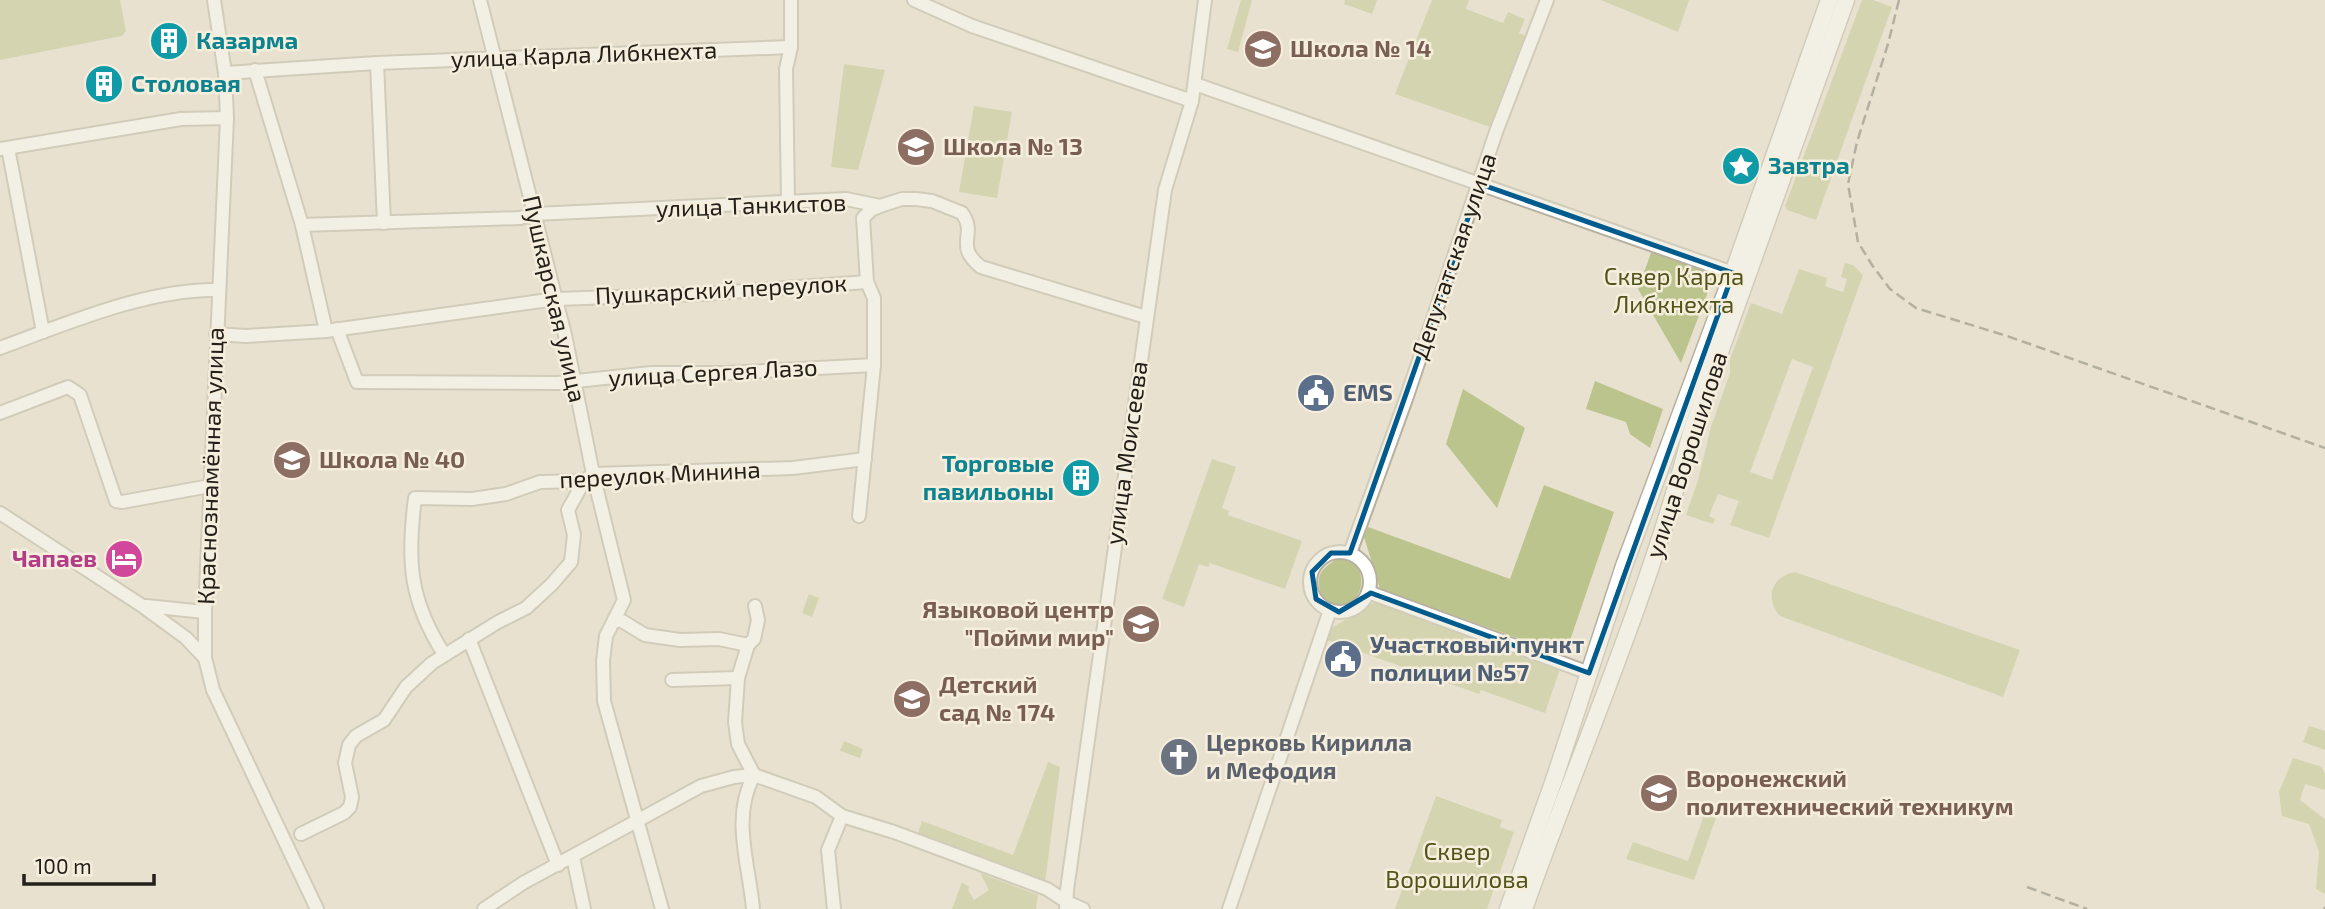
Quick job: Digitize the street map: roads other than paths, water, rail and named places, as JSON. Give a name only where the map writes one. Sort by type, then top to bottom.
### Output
[{"type":"main road","name":"улица Ворошилова","points":[[1508,909],[1612,604],[1829,0]]},
{"type":"main road","name":"улица Ворошилова","points":[[1524,909],[1635,611],[1691,433],[1846,0]]},
{"type":"main road","points":[[1612,604],[1635,611]]},
{"type":"street","name":"Краснознамённая улица","points":[[214,0],[225,73],[227,118],[216,334],[205,658],[213,690],[317,909]]},
{"type":"street","name":"Пушкарская улица","points":[[480,0],[575,380],[588,478],[624,600],[615,621]]},
{"type":"street","points":[[788,203],[786,69],[791,47],[791,0]]},
{"type":"street","points":[[914,0],[971,26],[1192,101]]},
{"type":"street","name":"Депутатская улица","points":[[1350,554],[1496,132],[1547,0]]},
{"type":"street","name":"улица Моисеева","points":[[1066,906],[1066,890],[1165,190],[1192,101],[1202,1]]},
{"type":"street","name":"улица Карла Либкнехта","points":[[225,73],[791,47]]},
{"type":"street","points":[[377,64],[384,223]]},
{"type":"street","points":[[255,70],[331,330]]},
{"type":"street","points":[[1195,84],[1733,272]]},
{"type":"street","points":[[43,332],[4,149],[181,118],[227,118]]},
{"type":"street","name":"улица Танкистов","points":[[302,225],[520,218],[535,214],[846,199],[880,206],[902,199],[932,201],[962,213],[967,219],[969,226],[966,246],[970,258],[981,267],[1146,317]]},
{"type":"street","points":[[859,516],[874,365],[874,298],[867,282],[863,218],[880,206]]},
{"type":"street","name":"Пушкарский переулок","points":[[216,334],[246,336],[331,330],[556,299],[704,294],[867,282]]},
{"type":"street","points":[[0,348],[145,299],[178,292],[219,290]]},
{"type":"street","name":"улица Сергея Лазо","points":[[331,330],[357,382],[558,383],[651,373],[726,373],[874,365]]},
{"type":"street","points":[[0,413],[68,387],[80,395],[116,501],[210,486]]},
{"type":"street","name":"переулок Минина","points":[[444,654],[433,636],[413,587],[411,546],[415,498],[471,499],[506,494],[540,482],[793,468],[866,459]]},
{"type":"street","points":[[301,834],[345,813],[350,807],[352,797],[345,763],[349,745],[356,736],[384,720],[406,687],[444,654],[526,608],[572,562],[574,536],[568,510],[588,478]]},
{"type":"street","points":[[0,513],[141,605],[186,638],[205,658]]},
{"type":"street","points":[[1331,553],[1350,554],[1365,564],[1369,573],[1368,592],[1357,606],[1349,610],[1330,610],[1322,605],[1312,590],[1312,572],[1316,564],[1331,553]]},
{"type":"street","points":[[1368,592],[1590,673]]},
{"type":"street","points":[[141,605],[205,612]]},
{"type":"street","points":[[754,775],[738,744],[735,722],[737,678],[748,645],[754,639],[758,620],[755,606]]},
{"type":"street","points":[[1229,909],[1330,610]]},
{"type":"street","points":[[662,909],[604,701],[603,661],[606,636],[615,621],[622,621],[645,635],[680,640],[719,639],[748,645]]},
{"type":"street","points":[[469,639],[558,865]]},
{"type":"street","points":[[672,680],[737,678]]},
{"type":"street","points":[[491,907],[523,883],[701,786],[734,777],[754,775],[816,797],[842,816],[894,832],[1047,888],[1066,906],[1083,909]]},
{"type":"street","points":[[753,909],[741,810],[746,790],[754,775]]},
{"type":"street","points":[[834,909],[828,850],[842,816]]},
{"type":"street","points":[[573,857],[584,909]]},
{"type":"railway","points":[[1899,0],[1857,142],[1848,184],[1858,242],[1890,289],[1916,308],[2007,336],[2325,448]]},
{"type":"railway","points":[[2027,887],[2087,909]]},
{"type":"place","name":"Казарма","points":[[169,41]]},
{"type":"place","name":"Школа № 14","points":[[1263,49]]},
{"type":"place","name":"Столовая","points":[[104,84]]},
{"type":"place","name":"Школа № 13","points":[[916,147]]},
{"type":"place","name":"Завтра","points":[[1741,166]]},
{"type":"place","name":"EMS","points":[[1316,393]]},
{"type":"place","name":"Школа № 40","points":[[292,460]]},
{"type":"place","name":"Торговые павильоны","points":[[1081,478]]},
{"type":"place","name":"Чапаев","points":[[124,559]]},
{"type":"place","name":"Языковой центр \"Пойми мир\"","points":[[1141,624]]},
{"type":"place","name":"Участковый пункт полиции №57","points":[[1343,659]]},
{"type":"place","name":"Детский сад № 174","points":[[912,699]]},
{"type":"place","name":"Церковь Кирилла и Мефодия","points":[[1179,757]]},
{"type":"place","name":"Воронежский политехнический техникум","points":[[1659,793]]},
{"type":"park label","name":"Сквер Карла Либкнехта","points":[[1674,291]]},
{"type":"park label","name":"Сквер Ворошилова","points":[[1457,866]]}]
